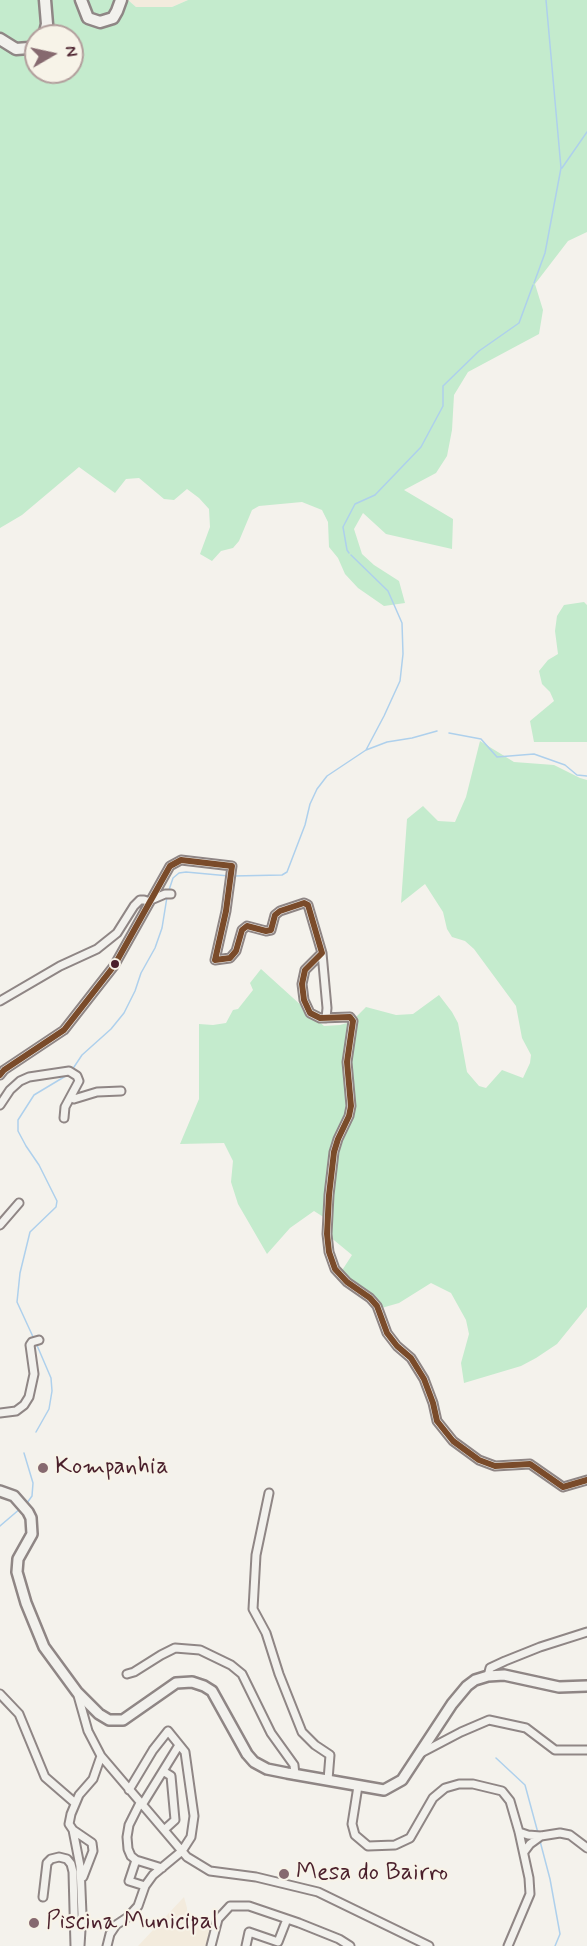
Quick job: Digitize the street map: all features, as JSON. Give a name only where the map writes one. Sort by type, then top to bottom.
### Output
[{"type":"main road","points":[[45,0],[47,24]]},
{"type":"main road","points":[[81,0],[88,18],[100,22],[113,18],[121,0]]},
{"type":"main road","points":[[0,39],[16,49],[24,48]]},
{"type":"street","points":[[0,1075],[64,1030],[114,966],[170,866],[181,860],[231,866],[216,960],[230,958],[236,951],[242,930],[247,926],[266,931],[271,930],[275,915],[280,911],[304,903],[308,905],[322,953],[326,1018]]},
{"type":"street","points":[[0,1001],[60,966],[102,946],[117,933],[140,900],[151,901],[168,894]]},
{"type":"street","points":[[322,953],[305,970],[302,984],[304,1000],[310,1013],[320,1018],[339,1016],[350,1017],[353,1021],[347,1062],[351,1106],[334,1152],[329,1205],[327,1234],[334,1269],[377,1306],[387,1333],[411,1358],[424,1379],[437,1421],[453,1441],[479,1460],[495,1466],[530,1464],[563,1487],[587,1480]]},
{"type":"street","points":[[0,1105],[10,1089],[20,1081],[29,1077],[71,1072],[79,1081],[65,1107],[64,1118]]},
{"type":"street","points":[[71,1096],[74,1099],[97,1092],[121,1091]]},
{"type":"street","points":[[0,1225],[19,1203]]},
{"type":"street","points":[[0,1413],[16,1411],[29,1397],[34,1374],[30,1345],[36,1341]]},
{"type":"street","points":[[0,1491],[14,1496],[28,1512],[33,1527],[32,1534],[18,1558],[17,1572],[44,1647],[77,1692],[99,1714],[109,1720],[123,1720],[176,1683],[192,1682],[212,1691],[219,1700],[247,1754],[254,1762],[267,1769],[384,1790],[402,1780],[452,1704],[467,1686],[476,1680],[488,1676],[504,1676],[560,1687],[587,1686]]},
{"type":"street","points":[[269,1493],[256,1556],[253,1609],[266,1633],[302,1732],[330,1755],[328,1780]]},
{"type":"street","points":[[488,1676],[490,1668],[505,1661],[587,1632]]},
{"type":"street","points":[[127,1674],[176,1648],[200,1650],[231,1665],[242,1674],[271,1732],[294,1765],[295,1775]]},
{"type":"street","points":[[77,1692],[88,1731],[100,1756],[187,1857],[210,1871],[256,1876],[318,1892],[429,1946]]},
{"type":"street","points":[[0,1694],[19,1714],[45,1777],[75,1803]]},
{"type":"street","points":[[421,1753],[489,1720],[526,1728],[555,1750],[587,1750]]},
{"type":"street","points":[[107,1946],[110,1934],[116,1925],[138,1906],[145,1886],[153,1875],[182,1851],[191,1837],[194,1816],[185,1752],[168,1731],[153,1750],[129,1790]]},
{"type":"street","points":[[162,1868],[136,1860],[131,1856],[127,1837],[131,1819],[179,1745]]},
{"type":"street","points":[[82,1882],[93,1851],[92,1843],[73,1830],[69,1824],[70,1814],[79,1795],[93,1779],[100,1756]]},
{"type":"street","points":[[163,1771],[171,1776],[175,1820],[164,1830]]},
{"type":"street","points":[[358,1786],[352,1824],[355,1835],[368,1846],[395,1845],[410,1838],[433,1798],[445,1788],[459,1784],[486,1786],[502,1791],[510,1801],[519,1832],[529,1878],[530,1894],[508,1946]]},
{"type":"street","points":[[73,1830],[82,1882],[80,1946]]},
{"type":"street","points":[[519,1832],[541,1836],[560,1833],[570,1835],[587,1848]]},
{"type":"street","points":[[524,1852],[541,1836]]},
{"type":"street","points":[[43,1897],[47,1863],[59,1857],[67,1859],[74,1872],[75,1946]]},
{"type":"street","points":[[136,1860],[129,1881],[145,1886]]},
{"type":"street","points":[[211,1946],[218,1919],[230,1906],[249,1906],[339,1939],[350,1946]]},
{"type":"street","points":[[246,1946],[249,1932],[278,1942],[287,1919]]},
{"type":"shaded area","points":[[128,0],[188,0],[172,7],[136,7]]},
{"type":"shaded area","points":[[184,1897],[187,1916],[214,1924],[207,1946],[138,1946]]},
{"type":"green space","points":[[0,0],[128,0],[136,7],[172,7],[188,0],[587,0],[587,232],[568,241],[535,284],[543,310],[539,334],[468,372],[454,395],[452,430],[447,456],[436,473],[404,490],[453,519],[452,549],[386,534],[363,513],[354,529],[362,554],[374,565],[399,581],[405,603],[384,606],[358,588],[345,574],[338,558],[329,547],[328,522],[322,510],[302,502],[259,506],[252,510],[239,541],[233,548],[221,551],[212,561],[200,554],[210,527],[209,509],[187,489],[174,500],[164,499],[139,478],[126,479],[115,493],[79,467],[22,515],[0,528]]},
{"type":"green space","points":[[584,602],[587,605],[587,742],[534,742],[530,721],[554,701],[550,692],[542,684],[539,671],[548,660],[558,654],[555,631],[557,616],[564,605]]},
{"type":"green space","points":[[480,741],[514,762],[554,765],[587,780],[587,1307],[557,1344],[536,1358],[521,1366],[464,1383],[461,1363],[469,1334],[466,1320],[451,1293],[431,1283],[399,1303],[378,1309],[341,1272],[352,1255],[329,1236],[325,1218],[314,1211],[290,1228],[267,1254],[238,1204],[231,1182],[233,1161],[224,1143],[180,1144],[199,1099],[199,1024],[226,1023],[233,1010],[238,1009],[253,990],[250,983],[261,969],[324,1026],[351,1022],[366,1007],[396,1015],[413,1014],[439,995],[458,1023],[467,1072],[479,1086],[486,1088],[502,1070],[523,1078],[531,1055],[522,1038],[516,1006],[474,949],[465,941],[452,937],[447,929],[443,912],[425,884],[401,903],[407,819],[423,806],[438,821],[455,822],[466,797]]},
{"type":"waterway","points":[[534,283],[545,253],[561,168],[546,0]]},
{"type":"waterway","points":[[562,168],[587,132]]},
{"type":"waterway","points":[[349,553],[343,527],[355,504],[375,495],[421,447],[443,406],[443,386],[479,351],[519,323],[533,285]]},
{"type":"waterway","points":[[233,876],[282,875],[287,872],[317,789],[327,776],[366,750],[400,681],[403,654],[402,623],[388,591],[351,555]]},
{"type":"waterway","points":[[366,750],[387,742],[437,731]]},
{"type":"waterway","points":[[449,733],[481,739],[497,757],[534,754],[565,765],[577,775],[587,776]]},
{"type":"waterway","points":[[168,893],[173,878],[179,873],[229,876]]},
{"type":"waterway","points":[[72,1070],[82,1055],[111,1029],[124,1013],[141,973],[155,948],[162,928],[167,897]]},
{"type":"waterway","points":[[34,1339],[17,1302],[20,1273],[30,1232],[56,1207],[57,1201],[18,1131],[18,1120],[34,1095],[69,1074]]},
{"type":"waterway","points":[[36,1343],[51,1378],[52,1391],[49,1409],[36,1432]]},
{"type":"waterway","points":[[24,1453],[33,1483],[32,1496],[27,1503]]},
{"type":"waterway","points":[[0,1526],[21,1508]]},
{"type":"waterway","points":[[496,1758],[525,1785],[538,1833]]},
{"type":"waterway","points":[[540,1841],[560,1934],[555,1946]]},
{"type":"transit line","points":[[0,1075],[64,1030],[114,966],[170,866],[181,860],[232,866],[226,911],[215,960],[230,958],[236,951],[242,930],[247,926],[266,931],[271,930],[275,915],[280,911],[304,903],[308,905],[322,953],[305,970],[302,984],[304,1000],[310,1013],[320,1018],[350,1017],[353,1021],[347,1062],[351,1106],[334,1152],[329,1195],[327,1234],[329,1252],[335,1269],[347,1282],[370,1298],[377,1306],[387,1333],[411,1358],[424,1379],[437,1421],[453,1441],[479,1460],[495,1466],[530,1464],[563,1487],[587,1480]]},
{"type":"place","name":"Kompanhia","points":[[43,1468]]},
{"type":"place","name":"Mesa do Bairro","points":[[284,1874]]},
{"type":"place","name":"Piscina Municipal","points":[[34,1923]]}]
